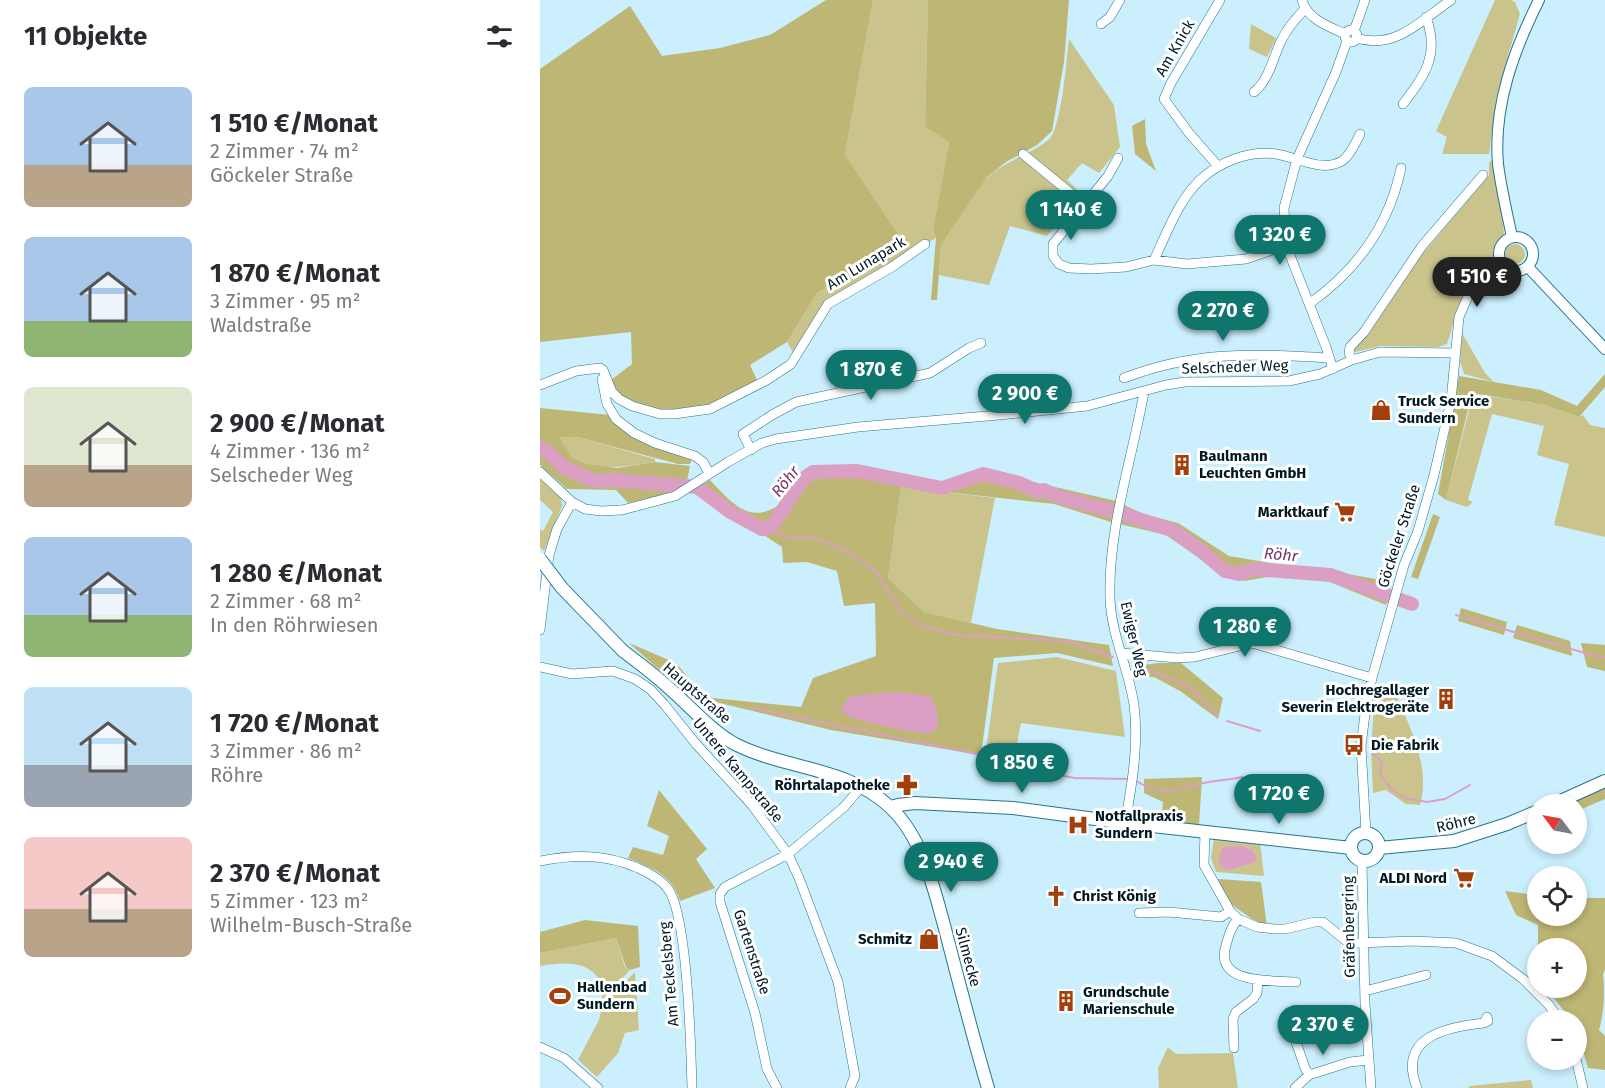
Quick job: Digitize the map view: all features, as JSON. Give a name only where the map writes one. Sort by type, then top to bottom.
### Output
[{"type":"main road","name":"Hauptstraße","points":[[540,559],[562,588],[623,651],[669,688],[714,730],[734,743],[776,759],[843,777],[862,786],[891,807]]},
{"type":"main road","points":[[1577,794],[1605,782]]},
{"type":"main road","points":[[891,807],[915,803],[1013,808],[1351,848]]},
{"type":"main road","name":"Silmecke","points":[[891,807],[920,851],[933,887],[988,1088]]},
{"type":"main road","name":"Röhre","points":[[1379,848],[1454,841],[1527,816]]},
{"type":"main road","points":[[1366,833],[1376,838],[1379,848],[1373,859],[1362,862],[1353,855],[1351,848],[1354,839],[1366,833]]},
{"type":"street","points":[[1101,24],[1110,17],[1120,0]]},
{"type":"street","name":"Am Knick","points":[[1218,166],[1164,99],[1220,0]]},
{"type":"street","points":[[1333,369],[1287,244],[1284,208],[1298,159],[1333,81],[1365,0]]},
{"type":"street","points":[[1254,92],[1262,86],[1282,39],[1303,5],[1322,24],[1351,36],[1376,42],[1396,38],[1451,0]]},
{"type":"street","points":[[1512,237],[1498,165],[1499,131],[1511,66],[1518,43],[1538,0]]},
{"type":"street","points":[[1402,104],[1422,78],[1430,59],[1432,36],[1426,17]]},
{"type":"street","points":[[1154,260],[1180,207],[1190,192],[1199,181],[1218,166],[1254,154],[1275,154],[1327,167],[1344,160],[1360,134]]},
{"type":"street","points":[[1023,153],[1085,205]]},
{"type":"street","points":[[1118,158],[1108,176],[1053,244],[1053,256],[1059,264],[1070,268],[1091,269],[1126,267],[1154,260],[1187,264],[1246,259],[1287,244]]},
{"type":"street","points":[[1309,304],[1350,271],[1367,249],[1396,194],[1401,168]]},
{"type":"street","points":[[1352,360],[1349,353],[1350,347],[1364,332],[1422,246],[1483,175]]},
{"type":"street","points":[[1512,237],[1523,238],[1530,244],[1533,258],[1528,267],[1522,271],[1511,271],[1500,263],[1498,257],[1502,243],[1512,237]]},
{"type":"street","name":"Am Lunapark","points":[[600,368],[612,392],[632,406],[660,414],[710,409],[767,380],[791,364],[828,304],[925,244]]},
{"type":"street","name":"Göckeler Straße","points":[[1366,833],[1361,746],[1372,678],[1404,565],[1418,531],[1434,475],[1451,401],[1459,317],[1467,298],[1479,280],[1500,263]]},
{"type":"street","points":[[1528,267],[1605,349]]},
{"type":"street","points":[[751,450],[743,434],[796,402],[930,374],[969,348],[981,343]]},
{"type":"street","name":"Selscheder Weg","points":[[540,472],[572,502],[592,511],[611,511],[667,500],[762,443],[776,439],[858,427],[999,416],[1087,406],[1185,382],[1289,381],[1307,378],[1352,360],[1380,352],[1455,353]]},
{"type":"street","points":[[1124,378],[1149,369],[1202,357],[1257,354],[1329,358]]},
{"type":"street","points":[[540,385],[576,371],[600,368],[607,404],[616,419],[634,433],[655,443],[695,456],[704,462],[705,476]]},
{"type":"street","name":"Ewiger Weg","points":[[1125,823],[1133,779],[1134,706],[1110,610],[1110,563],[1116,522],[1144,392]]},
{"type":"street","points":[[540,630],[543,571],[552,541],[572,502]]},
{"type":"street","points":[[1121,653],[1177,658],[1195,657],[1252,643],[1372,678]]},
{"type":"street","name":"Untere Kampstraße","points":[[540,667],[573,674],[613,671],[624,674],[650,689],[752,805],[788,854],[838,982],[855,1086]]},
{"type":"street","name":"Gartenstraße","points":[[777,1088],[767,1069],[755,1013],[719,898],[725,887],[788,854],[844,807],[862,786]]},
{"type":"street","points":[[1205,831],[1204,865],[1230,911],[1238,919],[1257,927],[1274,930],[1323,922],[1345,940],[1365,943],[1414,941],[1456,943],[1492,956],[1523,979],[1552,1010]]},
{"type":"street","name":"Am Teckelsberg","points":[[540,861],[576,856],[606,857],[644,871],[668,888],[677,909],[685,964],[692,1088]]},
{"type":"street","name":"Gräfenbergring","points":[[1362,862],[1365,991],[1371,1088]]},
{"type":"street","points":[[1139,913],[1169,912],[1221,917],[1230,911]]},
{"type":"street","points":[[1238,919],[1231,927],[1225,950],[1225,964],[1232,973],[1258,980],[1296,982]]},
{"type":"street","name":"Gräfenbergring","points":[[1365,991],[1426,975]]},
{"type":"street","points":[[1237,1043],[1233,1019],[1236,1012],[1257,993],[1258,980]]},
{"type":"street","points":[[1417,1088],[1412,1066],[1421,1043],[1439,1031],[1467,1024],[1484,1023]]},
{"type":"street","points":[[1295,1039],[1309,1074]]},
{"type":"street","points":[[540,1047],[564,1058],[598,1088]]},
{"type":"street","points":[[1295,1088],[1309,1074],[1350,1062],[1368,1060]]},
{"type":"street","points":[[1579,1070],[1583,1088]]},
{"type":"shaded area","points":[[826,0],[873,0],[845,154],[902,240],[817,293],[787,342],[750,365],[758,382],[712,406],[660,412],[631,403],[616,391],[611,380],[632,364],[631,332],[540,342],[540,69],[630,6],[662,56],[720,48],[770,35]]},
{"type":"shaded area","points":[[873,0],[928,0],[925,127],[949,142],[933,229],[936,238],[827,302],[795,356],[787,342],[817,293],[902,240],[845,154]]},
{"type":"shaded area","points":[[928,0],[1069,0],[1064,62],[1052,131],[1037,145],[1006,162],[987,177],[941,245],[937,300],[931,300],[936,238],[933,229],[949,142],[925,127]]},
{"type":"shaded area","points":[[1495,0],[1515,2],[1520,14],[1497,94],[1489,154],[1442,154],[1447,137],[1436,131]]},
{"type":"shaded area","points":[[1251,24],[1276,38],[1267,57],[1249,49]]},
{"type":"shaded area","points":[[1069,39],[1114,105],[1120,147],[1099,173],[1082,163],[1067,180],[1082,194],[1047,236],[1010,226],[989,285],[939,275],[941,245],[984,181],[1003,166],[1043,144],[1053,134],[1062,98]]},
{"type":"shaded area","points":[[1145,119],[1146,144],[1156,171],[1135,154],[1132,126]]},
{"type":"shaded area","points":[[1492,160],[1501,201],[1504,235],[1494,256],[1476,274],[1462,297],[1447,344],[1438,347],[1381,346],[1355,352],[1354,348],[1368,335],[1420,257],[1489,175],[1489,162]]},
{"type":"shaded area","points":[[1511,244],[1519,244],[1525,250],[1525,258],[1519,264],[1511,264],[1505,258],[1505,250]]},
{"type":"shaded area","points":[[1462,333],[1485,373],[1494,382],[1464,374],[1460,361]]},
{"type":"shaded area","points":[[1605,374],[1605,387],[1579,417],[1545,405],[1472,393],[1446,500],[1438,494],[1459,376],[1541,390],[1577,406]]},
{"type":"shaded area","points":[[1473,394],[1545,405],[1579,417],[1583,415],[1590,425],[1605,428],[1605,537],[1554,525],[1569,464],[1537,455],[1544,426],[1492,414],[1468,500],[1473,502],[1467,507],[1446,500]]},
{"type":"shaded area","points":[[540,408],[610,415],[634,435],[693,457],[690,464],[678,464],[577,437],[559,437],[572,458],[586,464],[617,468],[655,462],[690,466],[687,481],[667,494],[628,503],[616,490],[567,489],[540,465]]},
{"type":"shaded area","points":[[558,437],[577,437],[655,459],[655,462],[612,467],[589,465],[571,457]]},
{"type":"shaded area","points":[[858,464],[861,469],[941,484],[981,470],[1116,501],[1143,514],[1178,523],[1229,556],[1392,582],[1386,605],[1325,580],[1292,573],[1244,581],[1223,575],[1166,535],[1111,522],[1054,504],[901,487],[888,578],[924,612],[997,629],[1109,645],[1113,666],[1057,653],[994,658],[981,755],[831,730],[703,699],[656,667],[629,643],[676,663],[701,693],[713,698],[801,707],[813,678],[876,656],[875,603],[844,606],[837,571],[807,562],[783,563],[782,547],[695,489],[710,480],[735,505],[753,513],[763,512],[786,500],[806,479],[813,475]]},
{"type":"shaded area","points":[[540,478],[561,497],[562,506],[544,551],[540,547],[540,529],[543,531],[553,512],[540,500]]},
{"type":"shaded area","points":[[901,487],[995,498],[971,623],[924,612],[888,578]]},
{"type":"shaded area","points":[[1433,514],[1440,517],[1418,579],[1411,577]]},
{"type":"shaded area","points":[[1461,608],[1507,622],[1504,635],[1458,621]]},
{"type":"shaded area","points":[[1517,625],[1570,641],[1572,656],[1513,638]]},
{"type":"shaded area","points":[[1581,643],[1605,645],[1605,671],[1587,667]]},
{"type":"shaded area","points":[[1057,657],[1116,671],[1125,737],[1021,723],[1015,754],[986,751],[998,663]]},
{"type":"shaded area","points":[[1181,663],[1223,698],[1218,719],[1180,691],[1154,677],[1136,677],[1135,666]]},
{"type":"shaded area","points":[[1391,683],[1416,742],[1420,758],[1423,790],[1420,805],[1406,804],[1386,790],[1373,793],[1371,748],[1375,691]]},
{"type":"shaded area","points":[[895,692],[930,696],[937,710],[938,728],[928,734],[886,727],[850,717],[840,709],[850,696]]},
{"type":"shaded area","points":[[1202,777],[1199,825],[1161,822],[1163,802],[1144,793],[1144,779]]},
{"type":"shaded area","points":[[1605,786],[1605,799],[1587,807],[1587,794]]},
{"type":"shaded area","points":[[659,790],[707,849],[696,859],[715,888],[680,901],[671,884],[660,873],[628,858],[633,847],[663,855],[669,836],[647,826]]},
{"type":"shaded area","points":[[1214,838],[1260,842],[1264,876],[1216,872],[1211,858]]},
{"type":"shaded area","points":[[1242,846],[1252,850],[1256,856],[1255,862],[1228,870],[1221,867],[1219,857],[1224,847]]},
{"type":"shaded area","points":[[1218,879],[1261,882],[1267,926],[1252,919],[1228,902]]},
{"type":"shaded area","points":[[1505,891],[1527,894],[1527,920],[1516,915]]},
{"type":"shaded area","points":[[1587,898],[1605,898],[1604,1002],[1599,1030],[1605,1036],[1605,1070],[1588,1068],[1587,1010],[1563,1010],[1554,998],[1587,998],[1587,938],[1538,938],[1538,926],[1587,926]]},
{"type":"shaded area","points":[[585,920],[638,926],[640,967],[630,970],[626,967],[616,938],[540,953],[540,932]]},
{"type":"shaded area","points":[[616,938],[625,967],[630,970],[603,999],[599,980],[588,969],[572,964],[540,966],[540,953]]},
{"type":"shaded area","points":[[635,972],[639,1030],[625,1033],[618,1053],[597,1077],[578,1060],[599,1020],[602,1005]]},
{"type":"shaded area","points":[[1168,1047],[1176,1054],[1233,1053],[1238,1088],[1159,1088],[1158,1068]]},
{"type":"shaded area","points":[[1531,1080],[1533,1088],[1469,1088],[1469,1086]]},
{"type":"waterway","name":"Röhr","points":[[540,448],[548,452],[563,467],[594,481],[612,480],[697,487],[729,511],[762,529],[768,528],[776,520],[803,479],[813,472],[857,471],[942,488],[983,474],[1019,483],[1039,492],[1044,490],[1059,497],[1112,511]]},
{"type":"waterway","name":"Röhr","points":[[1123,514],[1172,530],[1225,571],[1239,574],[1254,569],[1331,575],[1412,604]]},
{"type":"waterway","points":[[768,528],[787,537],[812,537],[850,552],[876,572],[902,613],[921,626],[957,635],[1067,641],[1113,657]]},
{"type":"waterway","name":"Röhr","points":[[1456,615],[1605,657]]},
{"type":"waterway","points":[[1142,667],[1188,686],[1218,715]]},
{"type":"waterway","points":[[751,708],[1000,757],[1035,771],[1075,778],[1130,779]]},
{"type":"waterway","points":[[1227,721],[1260,731]]},
{"type":"waterway","points":[[1373,754],[1382,761],[1380,774],[1392,790],[1405,798],[1427,802],[1445,799],[1470,785]]},
{"type":"waterway","points":[[1135,780],[1154,789],[1169,791],[1242,777]]},
{"type":"place","name":"Truck Service Sundern","points":[[1381,410]]},
{"type":"place","name":"Baulmann Leuchten GmbH","points":[[1182,465]]},
{"type":"place","name":"Marktkauf","points":[[1345,512]]},
{"type":"place","name":"Hochregallager Severin Elektrogeräte","points":[[1446,699]]},
{"type":"place","name":"Die Fabrik","points":[[1354,745]]},
{"type":"place","name":"Röhrtalapotheke","points":[[907,785]]},
{"type":"place","name":"Notfallpraxis Sundern","points":[[1078,825]]},
{"type":"place","name":"ALDI Nord","points":[[1464,878]]},
{"type":"place","name":"Christ König","points":[[1056,896]]},
{"type":"place","name":"Schmitz","points":[[929,939]]},
{"type":"place","name":"Hallenbad Sundern","points":[[560,996]]},
{"type":"place","name":"Grundschule Marienschule","points":[[1066,1001]]}]
